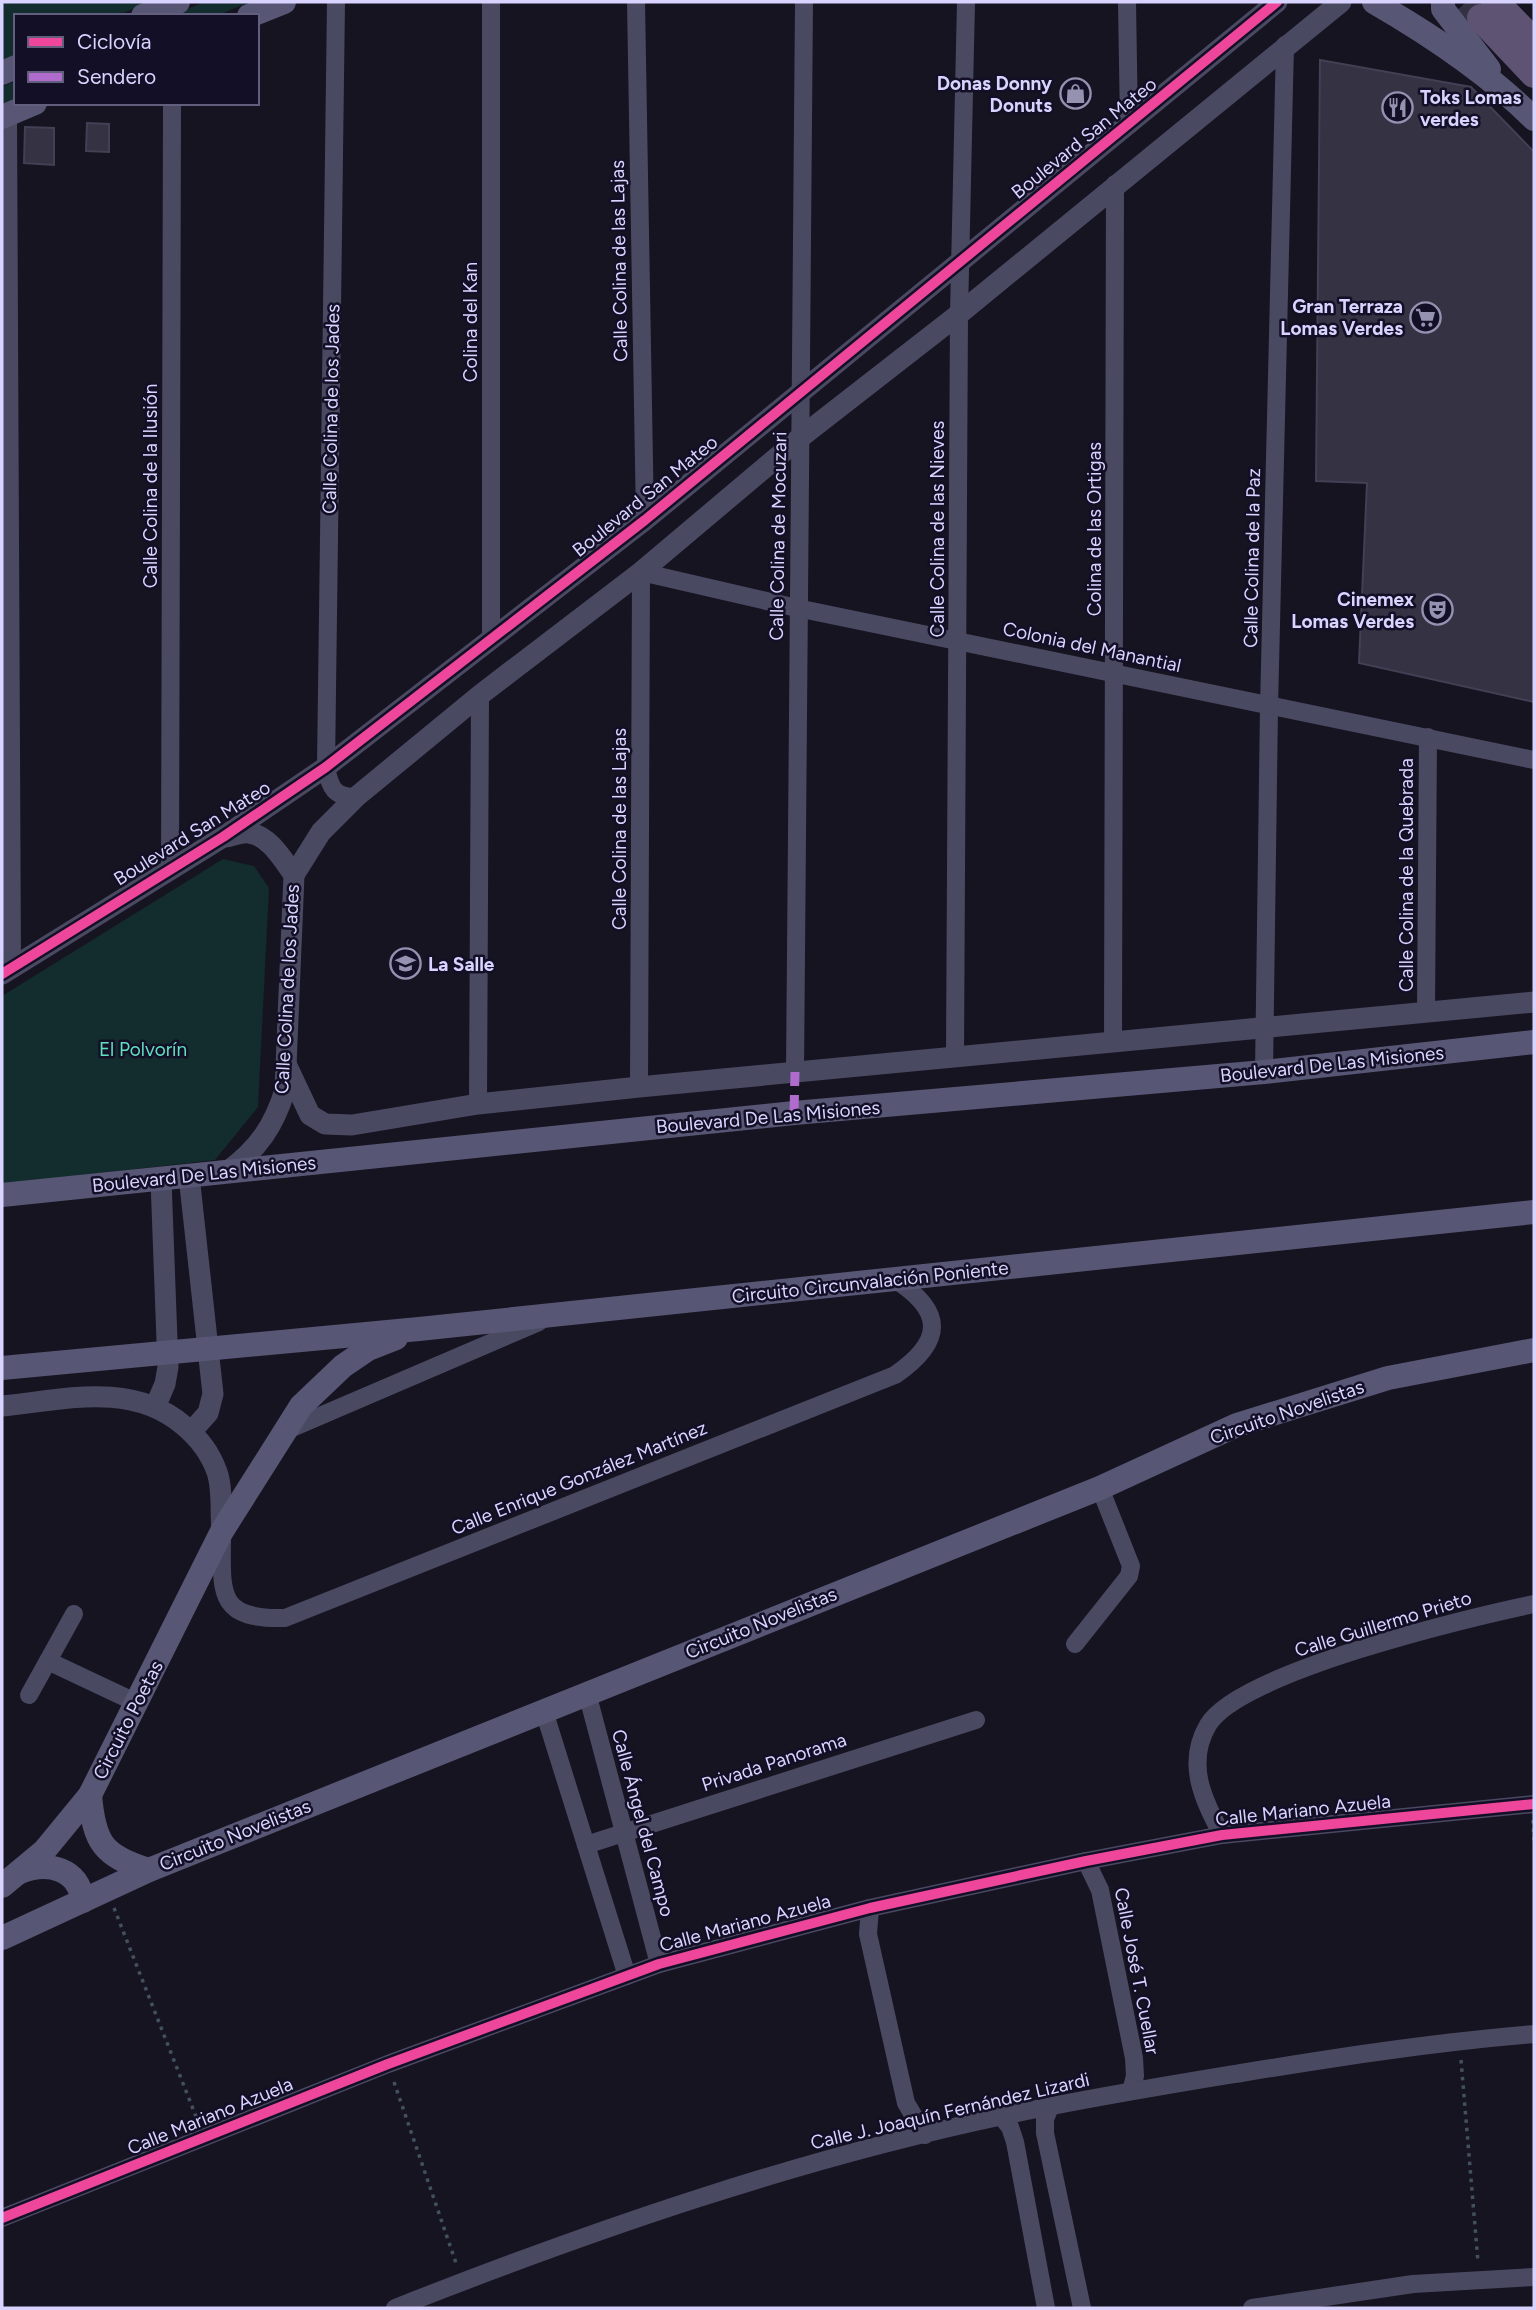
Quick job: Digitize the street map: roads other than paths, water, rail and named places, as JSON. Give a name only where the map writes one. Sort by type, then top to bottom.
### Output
[{"type":"main road","points":[[148,14],[178,2]]},
{"type":"main road","points":[[254,14],[284,2]]},
{"type":"main road","points":[[1374,2],[1410,22],[1504,89]]},
{"type":"main road","points":[[1443,2],[1443,9],[1504,89],[1534,119]]},
{"type":"main road","points":[[1488,10],[1534,42]]},
{"type":"main road","points":[[1488,10],[1534,74]]},
{"type":"main road","points":[[5,116],[31,105]]},
{"type":"main road","name":"Boulevard De Las Misiones","points":[[2,1195],[794,1113],[1264,1072],[1534,1042]]},
{"type":"main road","name":"Circuito Circunvalación Poniente","points":[[2,1368],[419,1329],[1534,1212]]},
{"type":"main road","points":[[1492,1216],[1514,1220],[1534,1230]]},
{"type":"main road","name":"Circuito Poetas","points":[[11,1879],[59,1834],[90,1795],[222,1531],[284,1432],[309,1398],[343,1366],[368,1349],[419,1329]]},
{"type":"main road","name":"Circuito Novelistas","points":[[2,1938],[149,1870],[1100,1488],[1237,1425],[1388,1378],[1534,1350]]},
{"type":"main road","points":[[90,1795],[92,1826],[99,1841],[112,1856],[149,1870]]},
{"type":"main road","points":[[11,1879],[41,1866],[62,1870],[78,1883],[83,1901]]},
{"type":"street","name":"Calle Colina de los Jades","points":[[336,2],[326,767],[334,792],[341,797],[356,797]]},
{"type":"street","name":"Colina del Kan","points":[[491,2],[491,642]]},
{"type":"street","name":"Calle Colina de las Lajas","points":[[636,2],[645,520]]},
{"type":"street","name":"Calle Colina de Mocuzari","points":[[795,1072],[804,2]]},
{"type":"street","name":"Calle Colina de las Nieves","points":[[955,1057],[959,314],[966,2]]},
{"type":"street","points":[[1127,2],[1129,125]]},
{"type":"street","name":"Boulevard San Mateo","points":[[7,970],[223,837],[326,767],[491,642],[645,520],[1277,2]]},
{"type":"street","points":[[294,875],[321,832],[356,797],[480,695],[641,572],[801,437],[959,314],[1285,45],[1341,2]]},
{"type":"street","name":"Calle Colina de la Paz","points":[[1264,1072],[1269,707],[1285,45]]},
{"type":"street","name":"Calle Colina de la Ilusión","points":[[170,869],[172,105]]},
{"type":"street","points":[[5,116],[7,970]]},
{"type":"street","name":"Colina de las Ortigas","points":[[1113,1043],[1115,184]]},
{"type":"street","name":"Calle Colina de las Lajas","points":[[639,1087],[641,572]]},
{"type":"street","name":"Colonia del Manantial","points":[[641,572],[797,608],[1534,760]]},
{"type":"street","points":[[478,1104],[480,695]]},
{"type":"street","name":"Calle Colina de la Quebrada","points":[[1426,1013],[1428,737]]},
{"type":"street","name":"Calle Colina de los Jades","points":[[223,837],[249,832],[273,847],[294,875],[285,1090],[272,1126],[248,1156],[228,1171]]},
{"type":"street","name":"Boulevard De Las Misiones","points":[[286,1064],[302,1103],[310,1115],[324,1124],[352,1125],[478,1104],[639,1087],[1534,1002]]},
{"type":"street","points":[[189,1176],[213,1394],[208,1413],[191,1432]]},
{"type":"street","points":[[155,1407],[165,1384],[168,1353],[161,1180]]},
{"type":"street","name":"Calle Enrique González Martínez","points":[[222,1531],[222,1586],[232,1607],[253,1619],[285,1618],[895,1375],[919,1358],[930,1340],[932,1324],[926,1304],[894,1279]]},
{"type":"street","points":[[284,1432],[559,1314]]},
{"type":"street","points":[[2,1406],[108,1396],[132,1398],[155,1407],[206,1446],[218,1474],[222,1531]]},
{"type":"street","points":[[1075,1644],[1129,1576],[1131,1566],[1100,1488]]},
{"type":"street","name":"Calle Guillermo Prieto","points":[[1222,1835],[1202,1797],[1196,1770],[1208,1724],[1227,1707],[1271,1682],[1371,1645],[1534,1604]]},
{"type":"street","points":[[29,1695],[74,1614]]},
{"type":"street","points":[[48,1661],[136,1703]]},
{"type":"street","name":"Calle Ángel del Campo","points":[[587,1693],[659,1964]]},
{"type":"street","points":[[544,1711],[626,1976]]},
{"type":"street","name":"Privada Panorama","points":[[586,1845],[976,1720]]},
{"type":"street","name":"Calle Mariano Azuela","points":[[2,2218],[388,2064],[659,1964],[870,1908],[1086,1861],[1222,1835],[1534,1804]]},
{"type":"street","name":"Calle José T. Cuellar","points":[[1086,1861],[1100,1890],[1134,2058],[1135,2076],[1131,2091]]},
{"type":"street","points":[[870,1908],[868,1934],[906,2103],[925,2135]]},
{"type":"street","name":"Calle J. Joaquín Fernández Lizardi","points":[[395,2308],[463,2281],[689,2201],[800,2167],[1001,2116],[1131,2091],[1460,2040],[1534,2034]]},
{"type":"street","points":[[1050,2106],[1045,2119],[1045,2133],[1082,2308]]},
{"type":"street","points":[[1001,2116],[1010,2127],[1015,2142],[1045,2308]]},
{"type":"street","points":[[1252,2308],[1413,2284],[1534,2277]]},
{"type":"tunnel","points":[[1466,2],[1481,18]]},
{"type":"place","name":"Donas Donny Donuts","points":[[1075,94]]},
{"type":"place","name":"Toks Lomas verdes","points":[[1397,108]]},
{"type":"place","name":"Gran Terraza Lomas Verdes","points":[[1426,317]]},
{"type":"place","name":"Cinemex Lomas Verdes","points":[[1437,610]]},
{"type":"place","name":"La Salle","points":[[405,964]]},
{"type":"park label","name":"El Polvorín","points":[[143,1049]]}]
